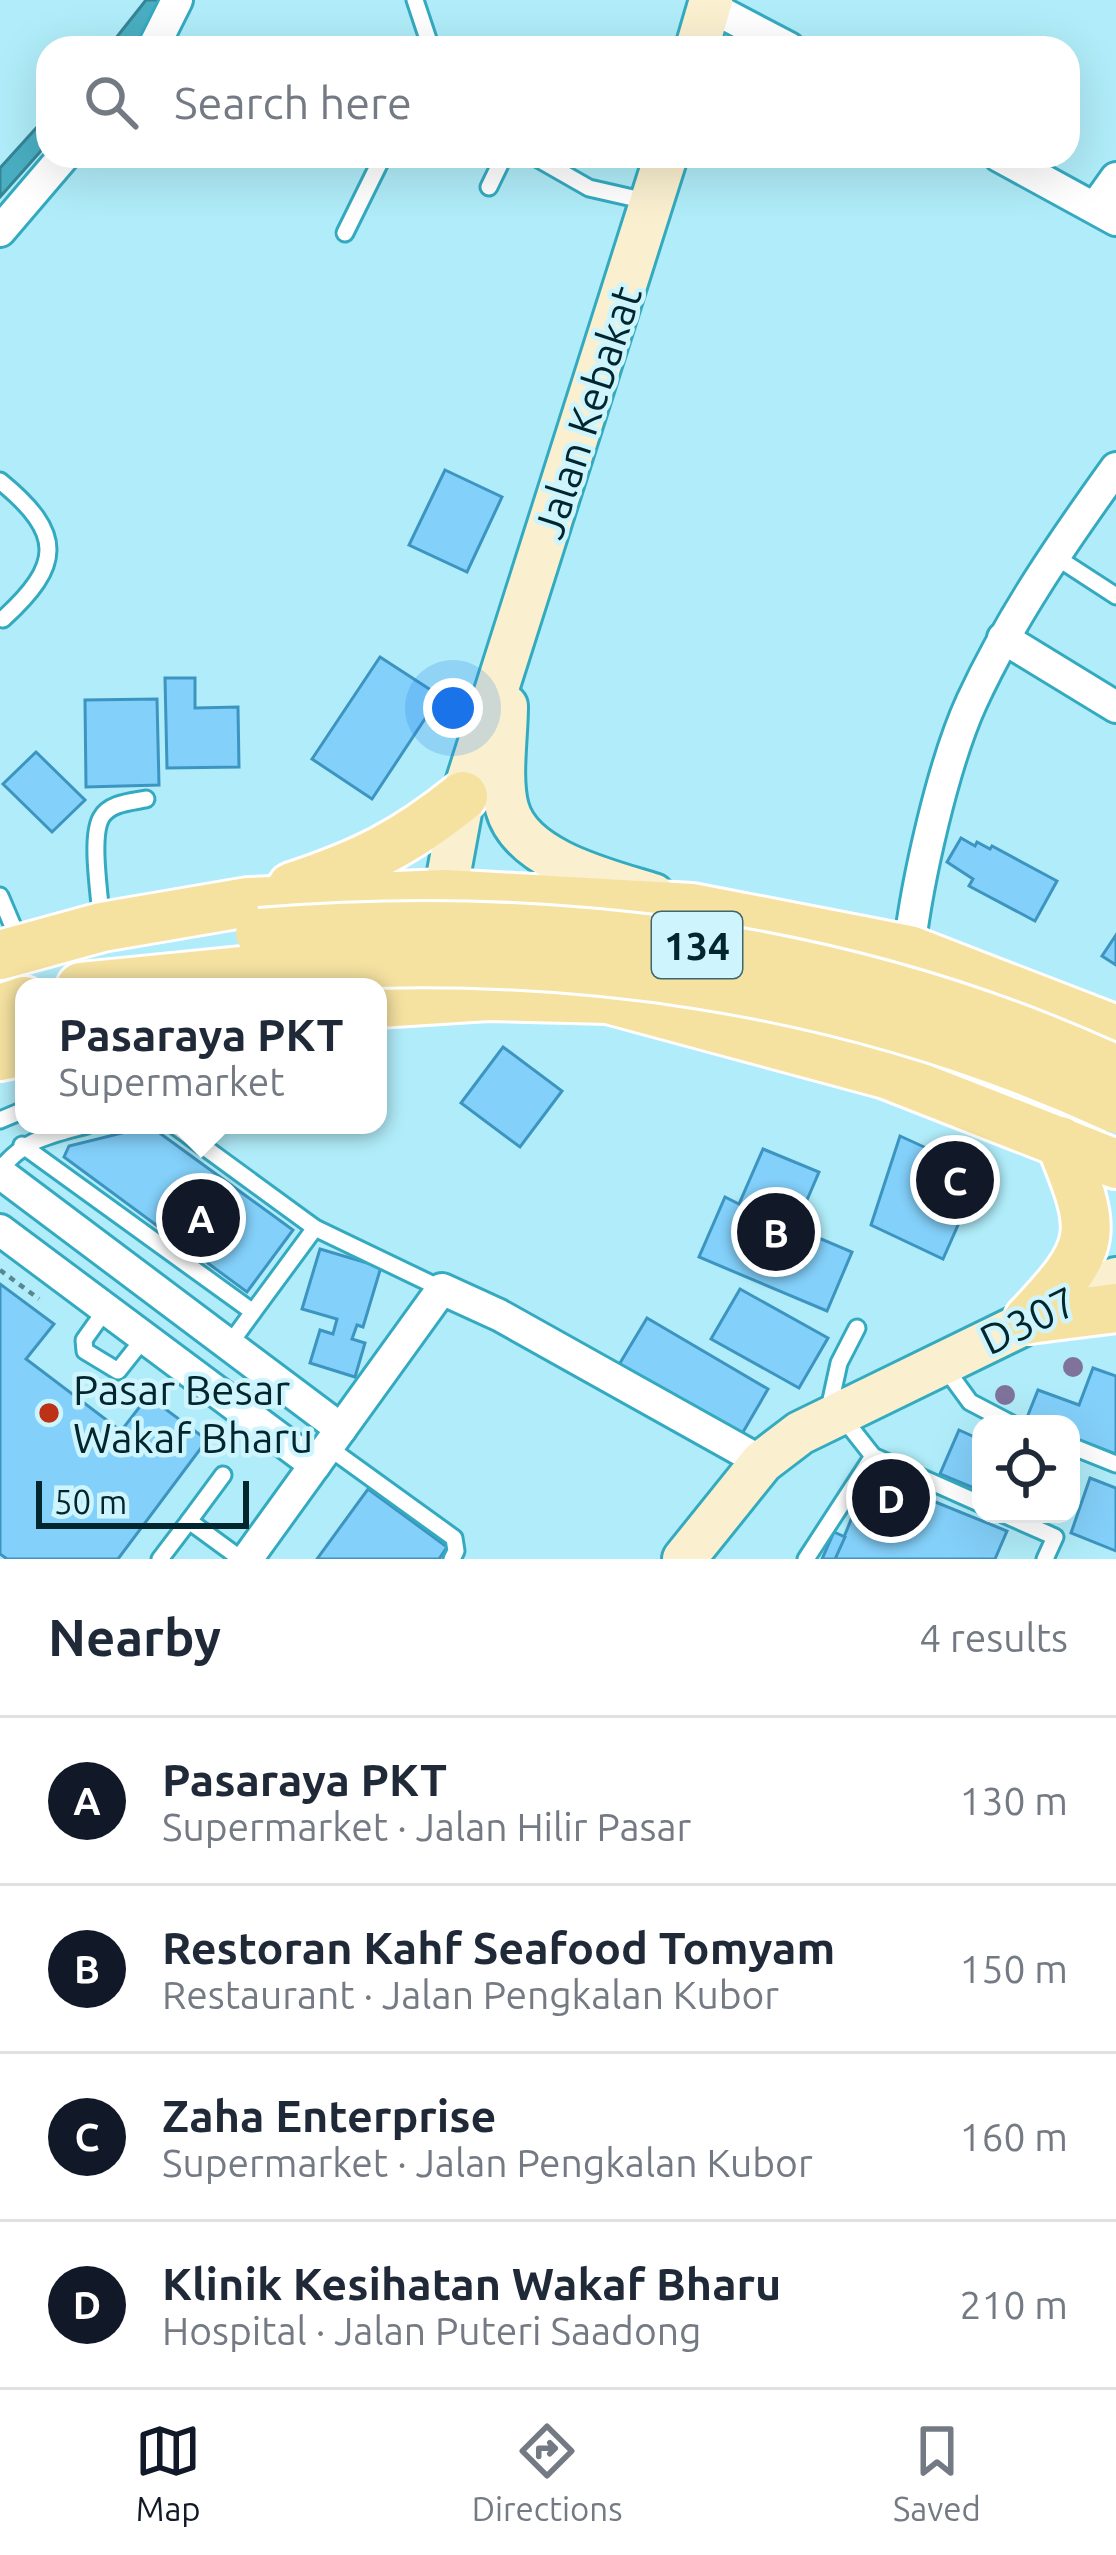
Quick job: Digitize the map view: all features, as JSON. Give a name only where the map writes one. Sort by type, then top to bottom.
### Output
[{"type":"main road","points":[[257,935],[417,833],[463,796]]},
{"type":"main road","name":"134","points":[[111,978],[257,935],[445,894],[692,908],[908,950],[1116,1030]]},
{"type":"main road","name":"134","points":[[7,960],[427,924],[513,926],[685,943],[854,977],[937,1001],[1116,1070]]},
{"type":"main road","name":"134","points":[[7,960],[102,927],[257,935],[343,962],[512,962],[680,978],[783,998],[926,1035],[1116,1109]]},
{"type":"main road","name":"134","points":[[387,1002],[488,996],[608,1000],[886,1074],[1116,1164]]},
{"type":"main road","points":[[1029,1319],[1070,1275],[1088,1239],[1084,1201],[1060,1141]]},
{"type":"main road","points":[[1029,1319],[1116,1308]]},
{"type":"street","points":[[159,36],[177,0]]},
{"type":"street","points":[[700,36],[710,3],[768,36]]},
{"type":"street","points":[[0,231],[54,168]]},
{"type":"street","name":"Jalan Kebakat","points":[[488,996],[466,981],[458,967],[445,894],[463,796],[663,168]]},
{"type":"street","points":[[1022,168],[1106,213],[1116,178]]},
{"type":"street","points":[[908,950],[942,794],[969,707],[1052,555],[1116,468]]},
{"type":"street","points":[[1003,638],[1116,707]]},
{"type":"street","name":"Jalan Kebakat","points":[[506,668],[506,805],[512,821],[557,864],[692,908]]},
{"type":"street","points":[[0,1171],[229,1345],[328,1447]]},
{"type":"street","points":[[0,1230],[145,1337],[328,1447]]},
{"type":"street","name":"D307","points":[[684,1559],[762,1462],[832,1414],[1116,1279]]},
{"type":"street","points":[[244,1559],[442,1289],[762,1462]]},
{"type":"lane","points":[[415,0],[427,36]]},
{"type":"lane","points":[[345,233],[377,168]]},
{"type":"lane","points":[[489,187],[498,168]]},
{"type":"lane","points":[[554,168],[589,188],[653,203]]},
{"type":"lane","points":[[0,481],[28,504],[46,535],[47,569],[35,590],[3,620]]},
{"type":"lane","points":[[1052,555],[1116,596]]},
{"type":"lane","points":[[102,927],[97,842],[101,818],[114,806],[146,799]]},
{"type":"lane","points":[[0,896],[7,960]]},
{"type":"lane","points":[[0,1171],[22,1145],[58,1134]]},
{"type":"lane","points":[[186,1134],[316,1228],[442,1289]]},
{"type":"lane","points":[[22,1145],[253,1312]]},
{"type":"lane","points":[[229,1345],[316,1228]]},
{"type":"lane","points":[[106,1309],[83,1343],[85,1351],[118,1371],[145,1337]]},
{"type":"lane","points":[[857,1328],[839,1363],[832,1414],[873,1456],[972,1500]]},
{"type":"lane","points":[[941,1362],[970,1402],[995,1415]]},
{"type":"lane","points":[[328,1447],[454,1538],[457,1551],[452,1559]]},
{"type":"lane","points":[[1080,1450],[1116,1464]]},
{"type":"lane","points":[[806,1559],[873,1456]]},
{"type":"lane","points":[[160,1559],[223,1475]]},
{"type":"lane","points":[[189,1521],[244,1559]]},
{"type":"lane","points":[[1024,1523],[1055,1537],[1046,1559]]},
{"type":"water","points":[[146,0],[167,0],[143,36],[118,36]]},
{"type":"water","points":[[36,128],[36,156],[0,197],[0,168]]},
{"type":"building","points":[[445,470],[502,497],[467,572],[409,545]]},
{"type":"building","points":[[380,657],[440,696],[372,799],[312,759]]},
{"type":"building","points":[[165,678],[195,678],[195,708],[238,707],[239,767],[167,768]]},
{"type":"building","points":[[157,699],[159,785],[86,787],[85,700]]},
{"type":"building","points":[[36,752],[85,800],[52,832],[3,784]]},
{"type":"building","points":[[961,838],[975,846],[977,842],[992,846],[1057,881],[1035,921],[969,886],[973,879],[947,862]]},
{"type":"building","points":[[1116,935],[1116,965],[1102,956]]},
{"type":"building","points":[[503,1047],[562,1091],[520,1147],[461,1103]]},
{"type":"building","points":[[118,1134],[161,1134],[293,1230],[247,1292],[64,1157],[69,1146]]},
{"type":"building","points":[[900,1136],[981,1173],[943,1259],[871,1225]]},
{"type":"building","points":[[763,1149],[819,1172],[795,1228],[852,1252],[827,1311],[699,1257],[725,1197],[739,1204]]},
{"type":"building","points":[[320,1249],[381,1267],[363,1327],[357,1325],[352,1339],[365,1343],[355,1377],[310,1363],[320,1330],[333,1334],[337,1319],[302,1309]]},
{"type":"building","name":"Pasar Besar Wakaf Bharu","points":[[0,1284],[54,1324],[26,1359],[121,1431],[148,1396],[207,1440],[118,1559],[7,1559],[0,1554]]},
{"type":"building","points":[[740,1289],[828,1338],[799,1388],[711,1339]]},
{"type":"building","points":[[647,1318],[768,1389],[739,1439],[617,1368]]},
{"type":"building","points":[[1093,1368],[1116,1376],[1116,1454],[1080,1440],[1080,1415],[1028,1415],[1038,1390],[1079,1405]]},
{"type":"building","points":[[959,1430],[972,1436],[972,1487],[940,1474]]},
{"type":"building","points":[[1090,1478],[1116,1488],[1116,1551],[1071,1533],[1074,1523],[1080,1523]]},
{"type":"building","points":[[886,1482],[972,1517],[972,1523],[1007,1531],[995,1559],[835,1559],[857,1505],[874,1512]]},
{"type":"building","points":[[368,1489],[447,1547],[439,1559],[317,1559]]},
{"type":"building","points":[[834,1532],[845,1537],[835,1559],[822,1559]]},
{"type":"place","name":"Zaha Enterprise","points":[[955,1180]]},
{"type":"place","name":"Pasaraya PKT","points":[[201,1218]]},
{"type":"place","name":"Restoran Kahf Seafood Tomyam","points":[[776,1232]]},
{"type":"place","name":"Pasar Besar Wakaf Bharu","points":[[49,1413]]},
{"type":"place","name":"Klinik Kesihatan Wakaf Bharu","points":[[891,1498]]}]
